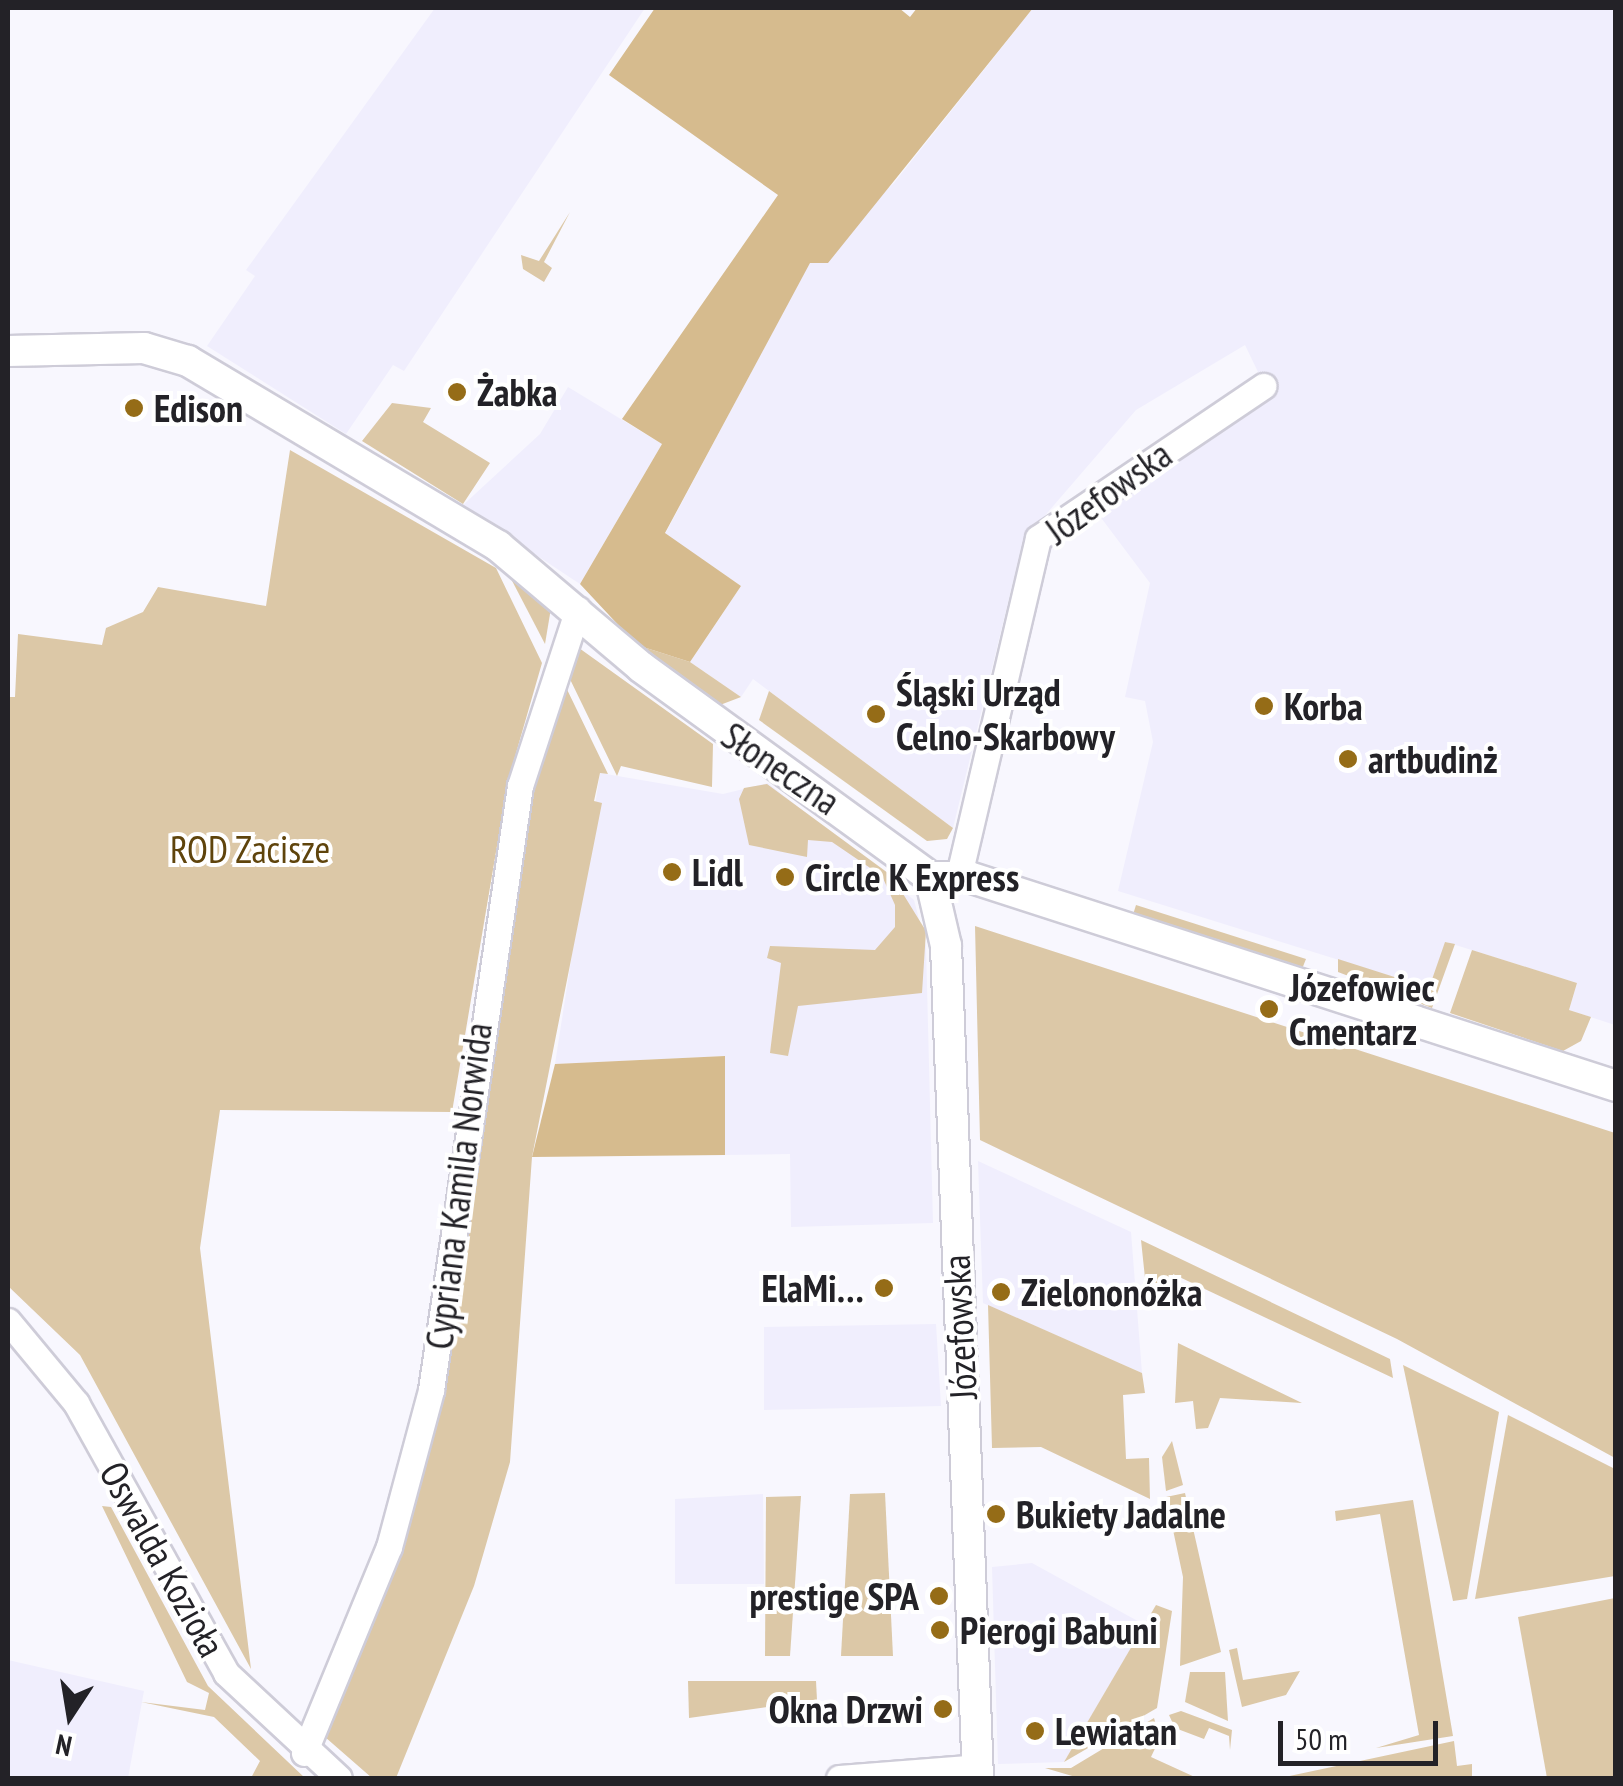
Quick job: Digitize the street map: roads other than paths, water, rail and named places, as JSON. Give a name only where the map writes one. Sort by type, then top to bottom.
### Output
[{"type":"street","name":"Słoneczna","points":[[8,351],[144,348],[188,361],[498,546],[728,733],[945,876],[1616,1086]]},
{"type":"street","name":"Józefowska","points":[[978,1773],[945,876],[1032,548],[1052,524],[1263,386]]},
{"type":"street","name":"Cypriana Kamila Norwida","points":[[304,1753],[389,1547],[431,1390],[520,786],[578,608]]},
{"type":"street","name":"Oswalda Kozioła","points":[[8,1321],[76,1403],[226,1673],[304,1753],[338,1778]]},
{"type":"street","points":[[840,1778],[978,1773]]},
{"type":"place","name":"Żabka","points":[[457,392]]},
{"type":"place","name":"Edison","points":[[134,408]]},
{"type":"place","name":"Korba","points":[[1264,706]]},
{"type":"place","name":"Śląski Urząd Celno-Skarbowy","points":[[876,714]]},
{"type":"place","name":"artbudinż","points":[[1348,759]]},
{"type":"place","name":"Lidl","points":[[672,872]]},
{"type":"place","name":"Circle K Express","points":[[785,877]]},
{"type":"place","name":"Józefowiec Cmentarz","points":[[1269,1009]]},
{"type":"place","name":"ElaMi…","points":[[884,1288]]},
{"type":"place","name":"Zielononóżka","points":[[1001,1292]]},
{"type":"place","name":"Bukiety Jadalne","points":[[996,1514]]},
{"type":"place","name":"prestige SPA","points":[[939,1596]]},
{"type":"place","name":"Pierogi Babuni","points":[[940,1630]]},
{"type":"place","name":"Okna Drzwi","points":[[943,1709]]},
{"type":"place","name":"Lewiatan","points":[[1035,1731]]},
{"type":"park label","name":"ROD Zacisze","points":[[250,849]]}]
